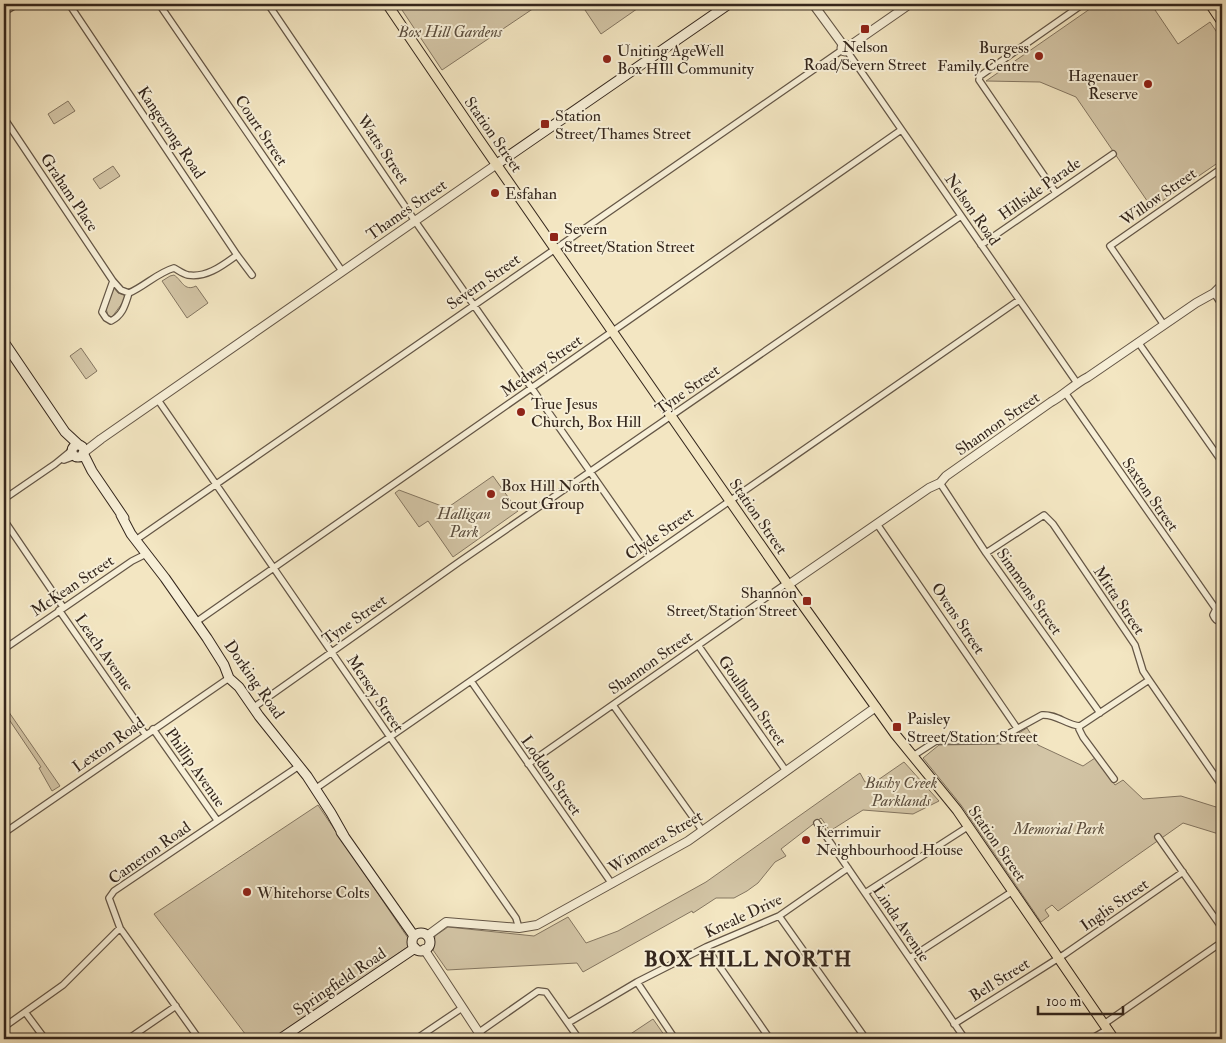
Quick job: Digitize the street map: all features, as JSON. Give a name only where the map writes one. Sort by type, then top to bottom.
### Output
[{"type":"main road","name":"Station Street","points":[[387,4],[788,584],[876,707],[969,826],[1114,1039]]},
{"type":"main road","name":"Thames Street","points":[[497,164],[729,4]]},
{"type":"main road","points":[[1210,4],[1219,11],[1222,22]]},
{"type":"main road","name":"Dorking Road","points":[[4,342],[122,515],[140,536],[165,578]]},
{"type":"main road","name":"Dorking Road","points":[[122,515],[131,534],[207,638],[224,665],[229,678],[239,687],[290,758],[315,789],[328,813]]},
{"type":"main road","name":"Dorking Road","points":[[207,638],[226,660],[234,675],[257,704],[277,739]]},
{"type":"main road","name":"Dorking Road","points":[[297,767],[301,778],[328,813],[414,936]]},
{"type":"main road","points":[[422,933],[427,936],[429,942],[427,948],[419,949],[412,941],[414,936],[422,933]]},
{"type":"main road","name":"Springfield Road","points":[[280,1039],[419,949]]},
{"type":"street","points":[[4,12],[17,4]]},
{"type":"street","name":"Kangerong Road","points":[[69,4],[252,275]]},
{"type":"street","name":"Court Street","points":[[159,4],[342,271]]},
{"type":"street","name":"Watts Street","points":[[268,4],[415,220],[649,556]]},
{"type":"street","name":"Nelson Road","points":[[813,4],[1077,383]]},
{"type":"street","name":"Severn Street","points":[[140,536],[910,4]]},
{"type":"street","points":[[1056,193],[979,80],[980,76],[1084,4]]},
{"type":"street","name":"Graham Place","points":[[4,118],[113,281],[121,290],[129,293]]},
{"type":"street","name":"Medway Street","points":[[196,622],[901,130]]},
{"type":"street","name":"Hillside Parade","points":[[981,245],[1113,154]]},
{"type":"street","name":"Thames Street","points":[[78,451],[101,439],[158,400],[497,164]]},
{"type":"street","name":"Willow Street","points":[[1164,325],[1110,246],[1222,168]]},
{"type":"street","name":"Tyne Street","points":[[257,704],[961,216]]},
{"type":"street","points":[[113,281],[102,312],[111,321],[118,318],[129,293],[141,288],[166,270],[174,268],[189,275],[201,275],[214,271],[237,255]]},
{"type":"street","name":"Shannon Street","points":[[528,764],[698,645],[929,488],[940,483],[946,476],[1051,402],[1066,394],[1077,383],[1222,286]]},
{"type":"street","points":[[1214,293],[1222,305]]},
{"type":"street","name":"Clyde Street","points":[[315,789],[1020,300]]},
{"type":"street","points":[[1138,342],[1222,462]]},
{"type":"street","name":"Saxton Street","points":[[1066,394],[1219,609],[1213,615],[1214,618],[1222,621]]},
{"type":"street","name":"Mersey Street","points":[[158,400],[516,918],[519,928]]},
{"type":"street","points":[[4,499],[55,464],[78,451]]},
{"type":"street","name":"Simmons Street","points":[[940,483],[986,553],[1100,713]]},
{"type":"street","name":"Mitta Street","points":[[986,553],[1044,515],[1053,524],[1135,645],[1143,671],[1148,680],[1222,786]]},
{"type":"street","name":"Leach Avenue","points":[[4,520],[145,734]]},
{"type":"street","name":"Ovens Street","points":[[878,524],[1017,728]]},
{"type":"street","name":"McKean Street","points":[[4,649],[144,552]]},
{"type":"street","points":[[1222,621],[1220,631],[1222,639]]},
{"type":"street","name":"Goulburn Street","points":[[698,645],[786,771]]},
{"type":"street","name":"Lexton Road","points":[[4,833],[145,734],[229,678]]},
{"type":"street","points":[[913,756],[936,741],[997,740],[1042,715],[1050,714],[1073,726],[1080,726],[1148,680]]},
{"type":"street","name":"Loddon Street","points":[[471,681],[612,884]]},
{"type":"street","points":[[614,705],[702,830]]},
{"type":"street","name":"Wimmera Street","points":[[427,936],[446,922],[519,928],[537,925],[688,841],[876,707]]},
{"type":"street","points":[[1080,726],[1079,730],[1083,737],[1114,779]]},
{"type":"street","name":"Phillip Avenue","points":[[153,729],[217,820]]},
{"type":"street","name":"Cameron Road","points":[[199,1039],[120,928],[109,898],[114,891],[297,767]]},
{"type":"street","name":"Linda Avenue","points":[[817,823],[965,1039]]},
{"type":"street","points":[[865,893],[969,826]]},
{"type":"street","points":[[1158,837],[1222,928]]},
{"type":"street","name":"Kneale Drive","points":[[568,1024],[636,982],[706,947],[779,916],[848,868]]},
{"type":"street","name":"Inglis Street","points":[[1059,958],[1183,872]]},
{"type":"street","points":[[910,958],[1013,891]]},
{"type":"street","points":[[779,916],[866,1039]]},
{"type":"street","points":[[4,1027],[63,985],[120,928]]},
{"type":"street","points":[[1091,1039],[1222,942]]},
{"type":"street","points":[[706,947],[770,1039]]},
{"type":"street","points":[[419,949],[480,1036],[538,991],[546,992],[579,1039]]},
{"type":"street","name":"Bell Street","points":[[954,1024],[1059,958]]},
{"type":"street","points":[[636,982],[675,1039]]},
{"type":"street","points":[[128,1039],[176,1006]]},
{"type":"street","points":[[416,1039],[462,1008]]},
{"type":"street","points":[[25,1012],[45,1039]]},
{"type":"green space","name":"Box Hill Gardens","points":[[398,4],[540,4],[442,70]]},
{"type":"green space","points":[[581,4],[644,4],[601,34]]},
{"type":"green space","name":"Hagenauer Reserve","points":[[1097,4],[1156,4],[1153,7],[1178,44],[1210,22],[1222,40],[1222,160],[1152,208],[1076,97],[1040,82],[986,81]]},
{"type":"green space","points":[[68,101],[75,111],[54,124],[48,114]]},
{"type":"green space","points":[[113,166],[120,176],[100,189],[93,179]]},
{"type":"green space","points":[[174,275],[189,288],[196,286],[208,303],[187,318],[162,281]]},
{"type":"green space","points":[[114,288],[118,293],[126,296],[126,298],[112,317],[108,316],[106,308]]},
{"type":"green space","points":[[81,348],[97,371],[86,379],[70,356]]},
{"type":"green space","name":"Halligan Park","points":[[493,476],[518,511],[453,557],[428,521],[419,527],[395,493],[399,490],[447,508]]},
{"type":"green space","points":[[4,705],[60,786],[52,791],[39,768],[41,767],[4,712]]},
{"type":"green space","name":"Memorial Park","points":[[1027,728],[1038,745],[1083,766],[1095,758],[1115,785],[1123,780],[1143,799],[1181,796],[1216,807],[1222,803],[1222,835],[1183,823],[1058,911],[1052,905],[1045,910],[1049,916],[1041,922],[961,805],[923,758],[939,745],[1001,744]]},
{"type":"green space","name":"Bushy Creek Parklands","points":[[904,762],[939,801],[913,814],[863,810],[830,831],[821,818],[781,849],[786,856],[775,862],[758,883],[747,891],[734,898],[716,898],[693,913],[692,911],[583,972],[577,963],[447,970],[433,950],[435,936],[448,927],[534,936],[568,917],[586,943],[618,931],[706,882],[860,773],[865,782],[875,782]]},
{"type":"green space","points":[[318,805],[412,944],[274,1039],[249,1039],[154,914]]},
{"type":"green space","points":[[653,1019],[667,1039],[631,1039],[629,1035]]},
{"type":"place","name":"Nelson Road/Severn Street","points":[[865,29]]},
{"type":"place","name":"Burgess Family Centre","points":[[1039,56]]},
{"type":"place","name":"Uniting AgeWell Box HIll Community","points":[[607,59]]},
{"type":"place","name":"Hagenauer Reserve","points":[[1148,84]]},
{"type":"place","name":"Station Street/Thames Street","points":[[545,124]]},
{"type":"place","name":"Esfahan","points":[[495,193]]},
{"type":"place","name":"Severn Street/Station Street","points":[[554,237]]},
{"type":"place","name":"True Jesus Church, Box Hill","points":[[521,412]]},
{"type":"place","name":"Box Hill North Scout Group","points":[[491,494]]},
{"type":"place","name":"Shannon Street/Station Street","points":[[807,601]]},
{"type":"place","name":"Paisley Street/Station Street","points":[[897,727]]},
{"type":"place","name":"Kerrimuir Neighbourhood House","points":[[806,840]]},
{"type":"place","name":"Whitehorse Colts","points":[[247,892]]},
{"type":"district","name":"BOX HILL NORTH","points":[[748,959]]}]
